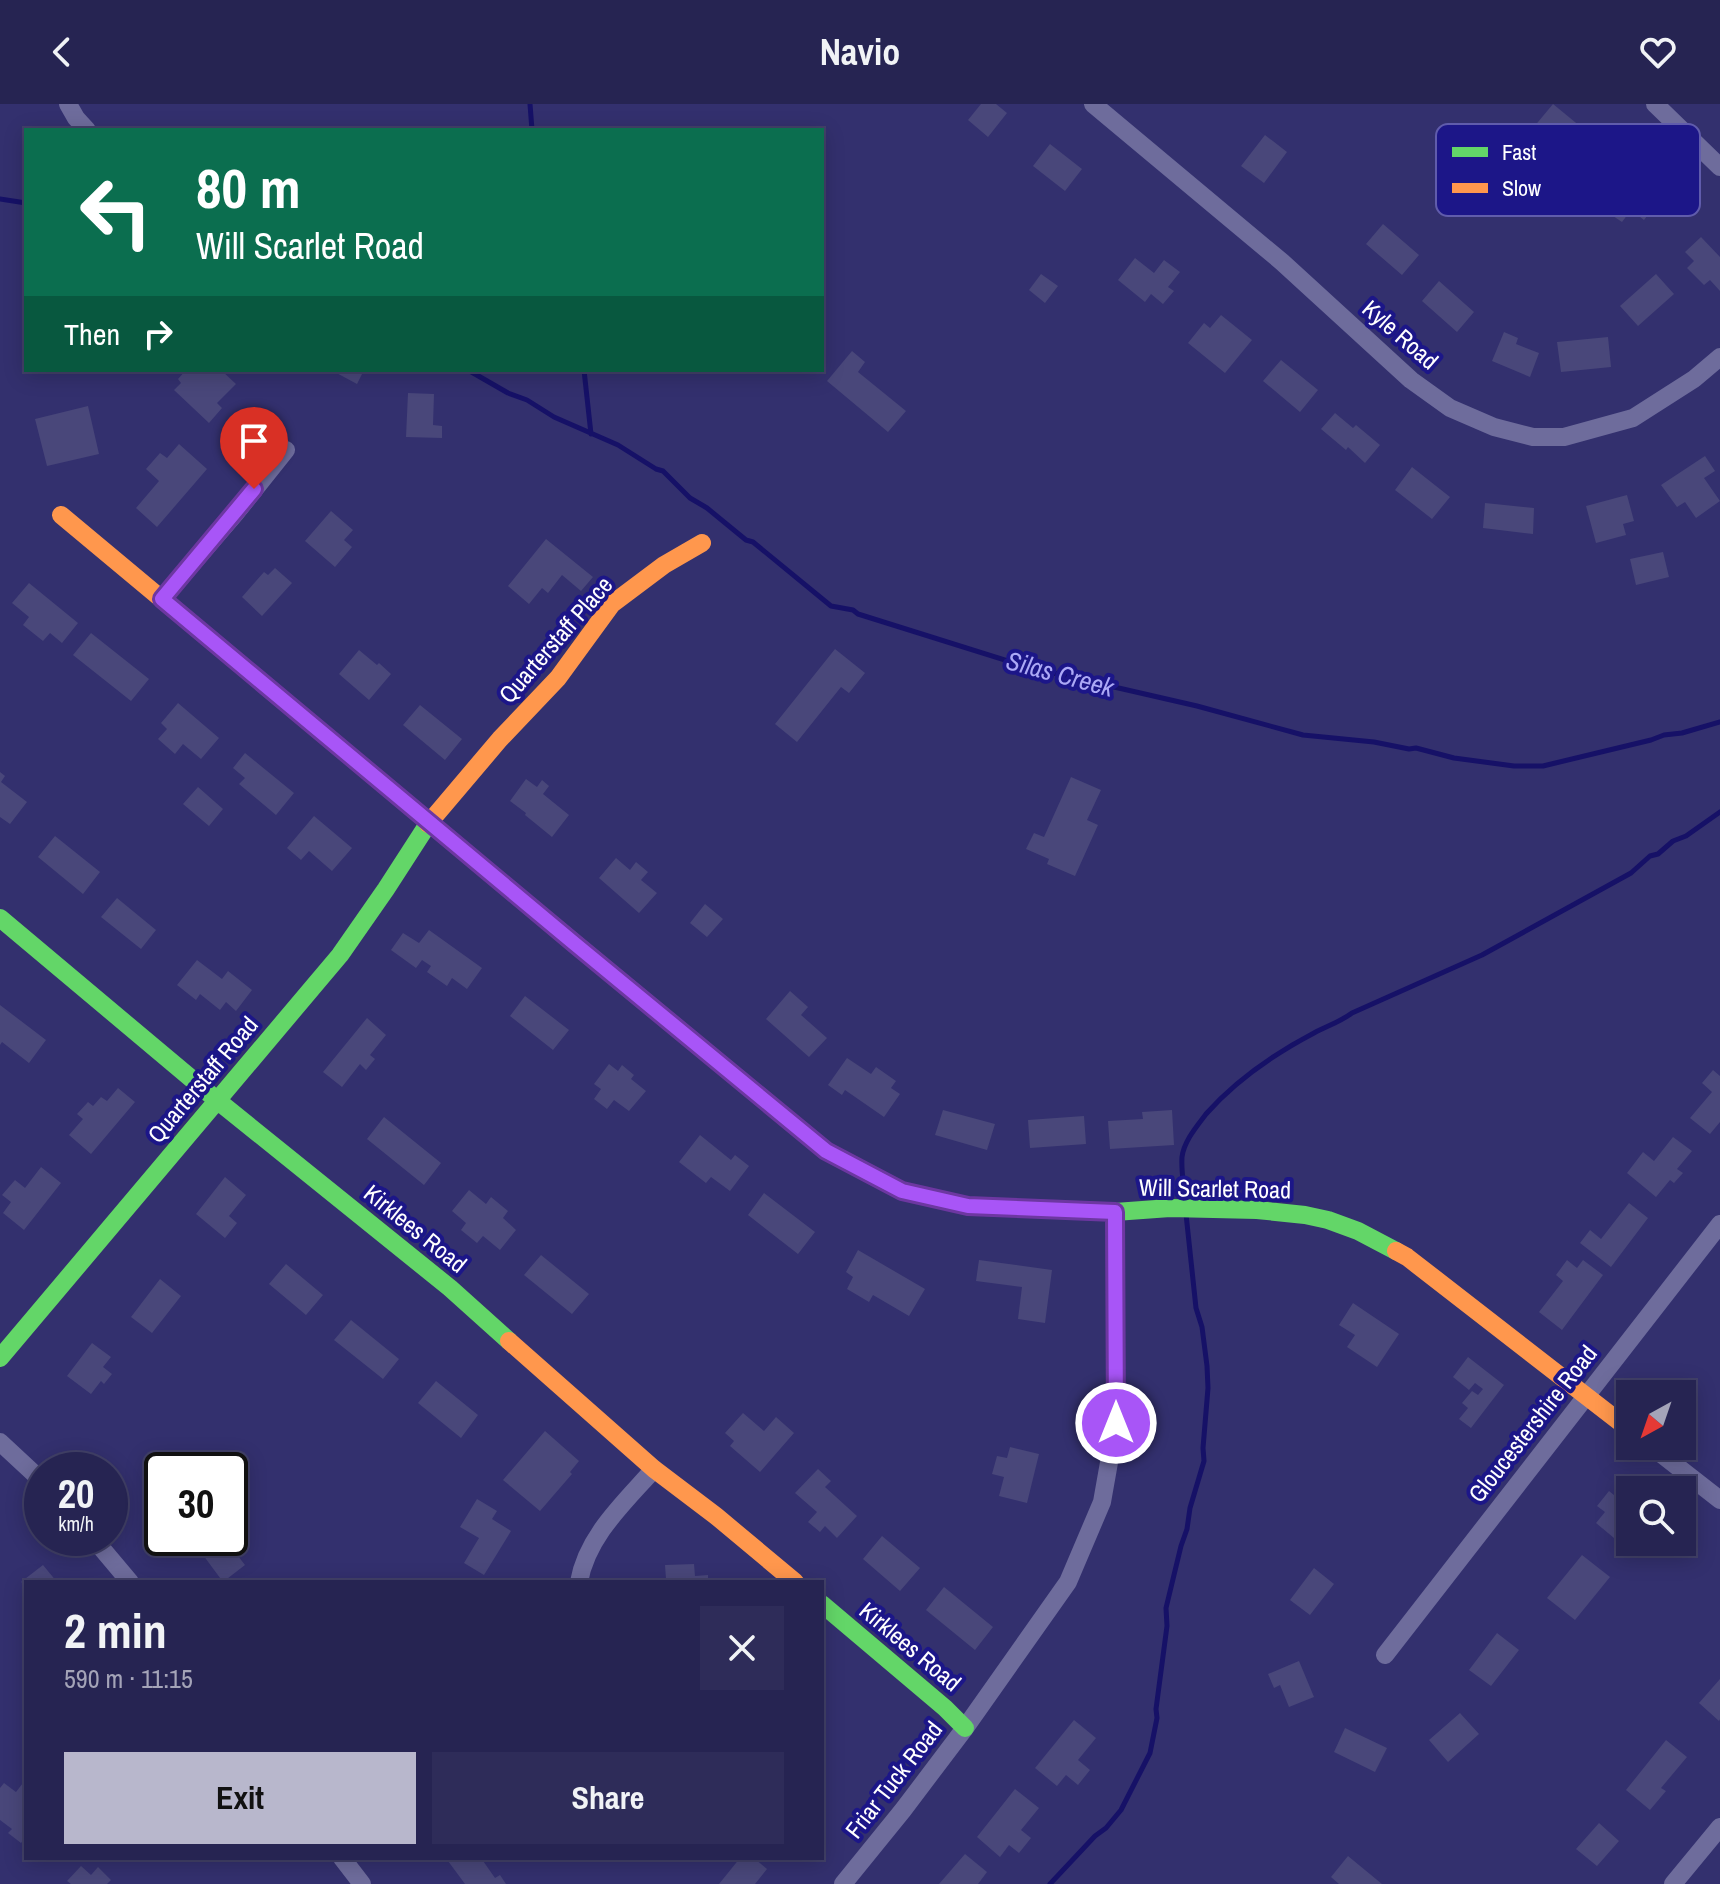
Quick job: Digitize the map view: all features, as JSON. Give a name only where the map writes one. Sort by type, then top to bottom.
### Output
[{"type":"street","points":[[68,104],[85,128]]},
{"type":"street","name":"Kyle Road","points":[[1093,104],[1282,262],[1411,380],[1450,408],[1494,427],[1533,437],[1564,437],[1633,418],[1694,379],[1720,357]]},
{"type":"street","points":[[1655,104],[1676,124]]},
{"type":"street","points":[[1700,148],[1720,167]]},
{"type":"street","points":[[162,599],[286,450]]},
{"type":"street","name":"Will Scarlet Road","points":[[61,515],[826,1151],[902,1191],[968,1206],[1115,1212],[1170,1208],[1257,1210],[1305,1215],[1358,1231],[1407,1257],[1616,1419]]},
{"type":"street","name":"Quarterstaff Place","points":[[429,822],[500,739],[558,678],[612,604],[664,565],[702,543]]},
{"type":"street","name":"Quarterstaff Road","points":[[0,1358],[340,955],[429,822]]},
{"type":"street","name":"Kirklees Road","points":[[0,918],[218,1101],[450,1288],[654,1469],[793,1580]]},
{"type":"street","name":"Friar Tuck Road","points":[[843,1884],[965,1728],[1068,1582],[1102,1502],[1116,1423],[1115,1212]]},
{"type":"street","name":"Gloucestershire Road","points":[[1385,1655],[1720,1224]]},
{"type":"street","points":[[0,1442],[24,1464]]},
{"type":"street","points":[[1669,1460],[1720,1500]]},
{"type":"street","points":[[580,1580],[592,1542],[654,1469]]},
{"type":"street","points":[[108,1556],[128,1580]]},
{"type":"street","name":"Kirklees Road","points":[[824,1606],[965,1728]]},
{"type":"street","points":[[1673,1884],[1720,1827]]},
{"type":"street","points":[[344,1860],[362,1884]]},
{"type":"building","points":[[981,104],[996,104],[1007,113],[988,137],[968,120]]},
{"type":"building","points":[[1553,104],[1577,124],[1536,124]]},
{"type":"building","points":[[1265,135],[1287,152],[1264,183],[1241,166]]},
{"type":"building","points":[[1050,144],[1082,169],[1065,191],[1033,166]]},
{"type":"building","points":[[1613,216],[1626,216],[1622,222]]},
{"type":"building","points":[[1383,224],[1419,255],[1402,275],[1366,244]]},
{"type":"building","points":[[1701,237],[1720,257],[1720,291],[1710,280],[1704,285],[1687,268],[1694,261],[1685,252]]},
{"type":"building","points":[[1135,258],[1154,273],[1164,260],[1180,272],[1168,287],[1174,291],[1163,304],[1151,294],[1145,302],[1118,280]]},
{"type":"building","points":[[1041,274],[1058,286],[1045,303],[1029,290]]},
{"type":"building","points":[[1656,274],[1674,294],[1638,326],[1620,306]]},
{"type":"building","points":[[1439,281],[1474,312],[1457,332],[1422,301]]},
{"type":"building","points":[[1221,315],[1252,340],[1225,373],[1188,343],[1204,323],[1210,328]]},
{"type":"building","points":[[1504,332],[1518,338],[1516,344],[1539,353],[1530,377],[1492,361]]},
{"type":"building","points":[[1608,337],[1611,367],[1561,372],[1557,342]]},
{"type":"building","points":[[852,351],[865,362],[858,372],[906,411],[888,432],[827,381]]},
{"type":"building","points":[[1281,360],[1318,390],[1300,412],[1263,381]]},
{"type":"building","points":[[184,372],[223,372],[236,384],[217,403],[222,408],[209,423],[174,390],[181,383],[178,379]]},
{"type":"building","points":[[335,372],[363,372],[357,384]]},
{"type":"building","points":[[408,393],[434,394],[433,425],[442,426],[442,438],[406,437]]},
{"type":"building","points":[[88,406],[99,454],[47,466],[35,419]]},
{"type":"building","points":[[1335,413],[1380,445],[1365,463],[1321,429]]},
{"type":"building","points":[[179,444],[207,469],[157,527],[136,508],[159,481],[146,469],[160,453],[167,458]]},
{"type":"building","points":[[1705,456],[1715,471],[1704,478],[1720,501],[1696,518],[1685,502],[1677,507],[1661,485]]},
{"type":"building","points":[[1412,467],[1450,497],[1432,519],[1395,490]]},
{"type":"building","points":[[1627,495],[1634,521],[1623,524],[1626,535],[1596,543],[1586,506]]},
{"type":"building","points":[[1485,503],[1534,508],[1533,534],[1483,528]]},
{"type":"building","points":[[331,511],[353,530],[344,540],[352,547],[335,567],[305,541]]},
{"type":"building","points":[[546,539],[593,577],[581,591],[562,575],[548,593],[542,588],[529,604],[508,586]]},
{"type":"building","points":[[1663,552],[1669,577],[1636,585],[1630,559]]},
{"type":"building","points":[[275,568],[292,583],[262,616],[242,597],[264,572],[268,575]]},
{"type":"building","points":[[29,583],[78,623],[62,643],[50,633],[43,641],[23,625],[29,617],[12,603]]},
{"type":"building","points":[[91,633],[149,679],[131,701],[73,655]]},
{"type":"building","points":[[835,649],[865,673],[849,693],[841,687],[797,742],[775,724]]},
{"type":"building","points":[[359,650],[391,674],[369,700],[339,674]]},
{"type":"building","points":[[178,703],[219,738],[201,759],[183,744],[175,754],[158,739],[167,729],[161,723]]},
{"type":"building","points":[[420,705],[462,739],[445,760],[403,725]]},
{"type":"building","points":[[245,753],[294,793],[276,815],[239,784],[245,778],[233,768]]},
{"type":"building","points":[[0,772],[5,776],[1,782],[27,802],[10,824],[0,817]]},
{"type":"building","points":[[1071,777],[1101,790],[1087,820],[1098,825],[1075,876],[1047,864],[1049,859],[1026,849],[1034,833],[1044,837]]},
{"type":"building","points":[[526,779],[537,787],[542,780],[549,786],[543,794],[569,815],[552,837],[510,801]]},
{"type":"building","points":[[198,787],[223,809],[209,826],[183,804]]},
{"type":"building","points":[[314,816],[352,848],[332,871],[309,851],[301,860],[287,848]]},
{"type":"building","points":[[55,836],[100,872],[83,894],[38,857]]},
{"type":"building","points":[[616,858],[630,870],[636,862],[648,872],[641,880],[657,893],[639,913],[599,878]]},
{"type":"building","points":[[117,898],[156,930],[141,949],[101,917]]},
{"type":"building","points":[[705,904],[723,919],[707,937],[690,923]]},
{"type":"building","points":[[429,930],[482,968],[467,989],[452,978],[447,986],[427,972],[431,966],[422,960],[416,968],[391,950],[403,933],[419,943]]},
{"type":"building","points":[[197,960],[222,979],[228,971],[252,990],[236,1011],[226,1002],[220,1010],[200,994],[196,1000],[177,985]]},
{"type":"building","points":[[790,991],[808,1007],[801,1015],[827,1038],[809,1057],[766,1019]]},
{"type":"building","points":[[525,996],[569,1030],[553,1050],[510,1016]]},
{"type":"building","points":[[0,1005],[46,1040],[29,1063],[2,1042],[0,1045]]},
{"type":"building","points":[[367,1018],[386,1035],[370,1055],[375,1059],[366,1070],[360,1064],[342,1087],[323,1072]]},
{"type":"building","points":[[847,1058],[871,1074],[876,1067],[896,1081],[891,1088],[900,1094],[884,1117],[845,1090],[842,1095],[828,1085]]},
{"type":"building","points":[[609,1064],[618,1071],[622,1065],[634,1075],[631,1079],[646,1091],[629,1111],[614,1100],[607,1109],[594,1099],[601,1089],[594,1084]]},
{"type":"building","points":[[1713,1070],[1720,1076],[1720,1122],[1710,1134],[1690,1118],[1712,1092],[1702,1083]]},
{"type":"building","points":[[118,1088],[135,1102],[91,1154],[69,1135],[83,1119],[77,1114],[88,1102],[93,1106],[101,1097],[107,1101]]},
{"type":"building","points":[[943,1110],[995,1124],[987,1150],[935,1135]]},
{"type":"building","points":[[1172,1110],[1174,1145],[1110,1149],[1108,1121],[1143,1119],[1142,1112]]},
{"type":"building","points":[[1084,1116],[1086,1144],[1030,1148],[1028,1120]]},
{"type":"building","points":[[384,1117],[441,1163],[424,1185],[367,1139]]},
{"type":"building","points":[[700,1135],[731,1160],[735,1155],[749,1166],[730,1191],[711,1177],[706,1183],[679,1162]]},
{"type":"building","points":[[1673,1137],[1692,1151],[1677,1169],[1683,1173],[1674,1183],[1670,1180],[1656,1197],[1627,1173],[1643,1152],[1654,1161]]},
{"type":"building","points":[[41,1167],[61,1183],[24,1230],[3,1213],[11,1202],[2,1195],[15,1180],[25,1188]]},
{"type":"building","points":[[225,1177],[246,1195],[229,1216],[237,1223],[225,1238],[196,1214]]},
{"type":"building","points":[[469,1190],[486,1204],[491,1197],[508,1211],[503,1218],[516,1230],[500,1250],[483,1236],[477,1243],[461,1230],[466,1223],[452,1211]]},
{"type":"building","points":[[764,1193],[815,1232],[798,1254],[748,1215]]},
{"type":"building","points":[[1629,1203],[1648,1218],[1611,1267],[1580,1243],[1590,1230],[1601,1239]]},
{"type":"building","points":[[858,1250],[925,1289],[909,1316],[873,1295],[869,1302],[847,1289],[853,1277],[846,1272]]},
{"type":"building","points":[[541,1255],[589,1294],[572,1314],[524,1275]]},
{"type":"building","points":[[979,1260],[1052,1270],[1045,1323],[1018,1319],[1022,1287],[976,1281]]},
{"type":"building","points":[[1567,1260],[1577,1268],[1583,1260],[1603,1275],[1562,1330],[1539,1312],[1563,1281],[1556,1275]]},
{"type":"building","points":[[286,1264],[323,1295],[306,1315],[269,1284]]},
{"type":"building","points":[[160,1279],[181,1296],[152,1333],[131,1317]]},
{"type":"building","points":[[1353,1303],[1399,1334],[1377,1367],[1347,1347],[1355,1335],[1339,1325]]},
{"type":"building","points":[[351,1320],[399,1359],[383,1379],[334,1340]]},
{"type":"building","points":[[92,1343],[111,1357],[103,1367],[112,1374],[104,1384],[101,1381],[91,1394],[67,1376]]},
{"type":"building","points":[[1468,1357],[1504,1385],[1471,1428],[1459,1419],[1468,1408],[1462,1403],[1472,1391],[1478,1395],[1483,1389],[1475,1383],[1469,1390],[1453,1377]]},
{"type":"building","points":[[436,1381],[478,1415],[461,1438],[418,1403]]},
{"type":"building","points":[[743,1413],[764,1431],[776,1417],[794,1433],[760,1472],[730,1446],[734,1441],[725,1433]]},
{"type":"building","points":[[545,1431],[579,1461],[570,1472],[572,1474],[540,1511],[503,1480]]},
{"type":"building","points":[[1010,1447],[1039,1454],[1027,1503],[999,1496],[1004,1477],[992,1474],[997,1456],[1007,1458]]},
{"type":"building","points":[[818,1469],[831,1481],[825,1487],[857,1516],[837,1538],[825,1526],[820,1532],[808,1522],[817,1512],[795,1493]]},
{"type":"building","points":[[1609,1491],[1616,1497],[1614,1538],[1596,1523],[1605,1512],[1597,1506]]},
{"type":"building","points":[[477,1499],[497,1511],[492,1519],[511,1531],[484,1575],[464,1563],[479,1538],[460,1527]]},
{"type":"building","points":[[882,1536],[920,1568],[900,1591],[863,1559]]},
{"type":"building","points":[[1582,1555],[1610,1577],[1575,1620],[1547,1598]]},
{"type":"building","points":[[204,1556],[238,1556],[245,1565],[222,1580]]},
{"type":"building","points":[[694,1564],[695,1576],[708,1575],[708,1580],[656,1580],[666,1579],[665,1565]]},
{"type":"building","points":[[43,1565],[55,1580],[24,1580],[24,1584],[21,1582]]},
{"type":"building","points":[[1314,1568],[1334,1584],[1310,1615],[1290,1600]]},
{"type":"building","points":[[944,1587],[993,1627],[975,1650],[926,1610]]},
{"type":"building","points":[[1497,1633],[1519,1650],[1491,1686],[1469,1670]]},
{"type":"building","points":[[1299,1661],[1314,1697],[1289,1707],[1280,1685],[1274,1688],[1268,1674]]},
{"type":"building","points":[[1720,1679],[1720,1719],[1719,1721],[1699,1703]]},
{"type":"building","points":[[1460,1713],[1479,1734],[1448,1762],[1429,1740]]},
{"type":"building","points":[[1074,1720],[1096,1738],[1078,1760],[1090,1770],[1078,1785],[1066,1775],[1057,1786],[1035,1768]]},
{"type":"building","points":[[1345,1728],[1387,1748],[1375,1772],[1334,1752]]},
{"type":"building","points":[[1666,1740],[1687,1757],[1661,1788],[1666,1791],[1650,1810],[1626,1790]]},
{"type":"building","points":[[24,1782],[24,1839],[21,1843],[8,1833],[12,1829],[0,1820],[0,1788],[4,1783],[16,1792]]},
{"type":"building","points":[[1015,1789],[1039,1808],[1021,1830],[1031,1838],[1019,1853],[1009,1845],[1000,1857],[977,1837]]},
{"type":"building","points":[[1599,1823],[1619,1841],[1597,1866],[1576,1849]]},
{"type":"building","points":[[965,1854],[987,1872],[978,1884],[939,1884]]},
{"type":"building","points":[[1348,1856],[1382,1884],[1339,1884],[1331,1877]]},
{"type":"building","points":[[482,1860],[495,1878],[500,1875],[506,1884],[465,1884],[448,1861]]},
{"type":"building","points":[[738,1860],[756,1860],[767,1869],[755,1884],[719,1884]]},
{"type":"building","points":[[81,1866],[91,1875],[98,1867],[111,1880],[107,1884],[71,1884],[67,1881]]},
{"type":"waterway","points":[[530,104],[532,128]]},
{"type":"waterway","name":"Silas Creek","points":[[0,199],[24,203]]},
{"type":"waterway","name":"Silas Creek","points":[[471,372],[554,417],[618,445],[663,471],[690,498],[753,542],[831,606],[853,610],[1027,667],[1197,706],[1303,735],[1416,748],[1454,758],[1514,766],[1543,766],[1720,722]]},
{"type":"waterway","points":[[584,372],[591,434]]},
{"type":"waterway","points":[[1185,1200],[1182,1157],[1188,1140],[1206,1114],[1256,1069],[1299,1041],[1352,1013],[1482,955],[1631,873],[1650,856],[1658,854],[1720,812]]},
{"type":"waterway","points":[[1050,1884],[1121,1810],[1150,1753],[1157,1718],[1167,1626],[1166,1608],[1204,1461],[1207,1366],[1196,1308],[1186,1214]]},
{"type":"traffic: fast","points":[[0,1358],[340,955],[428,824]]},
{"type":"traffic: fast","points":[[455,844],[826,1151],[902,1191],[968,1206],[1115,1212],[1170,1208],[1257,1210],[1305,1215],[1358,1231],[1396,1251]]},
{"type":"traffic: fast","points":[[0,918],[218,1101],[450,1288],[509,1341]]},
{"type":"traffic: fast","points":[[824,1606],[965,1728]]},
{"type":"traffic: slow","points":[[61,515],[455,844]]},
{"type":"traffic: slow","points":[[428,824],[500,739],[558,678],[612,604],[664,565],[702,543]]},
{"type":"traffic: slow","points":[[1396,1251],[1616,1419]]},
{"type":"traffic: slow","points":[[509,1341],[654,1469],[793,1580]]},
{"type":"route","points":[[254,489],[162,599],[826,1151],[902,1191],[968,1206],[1115,1212],[1116,1423]]}]
